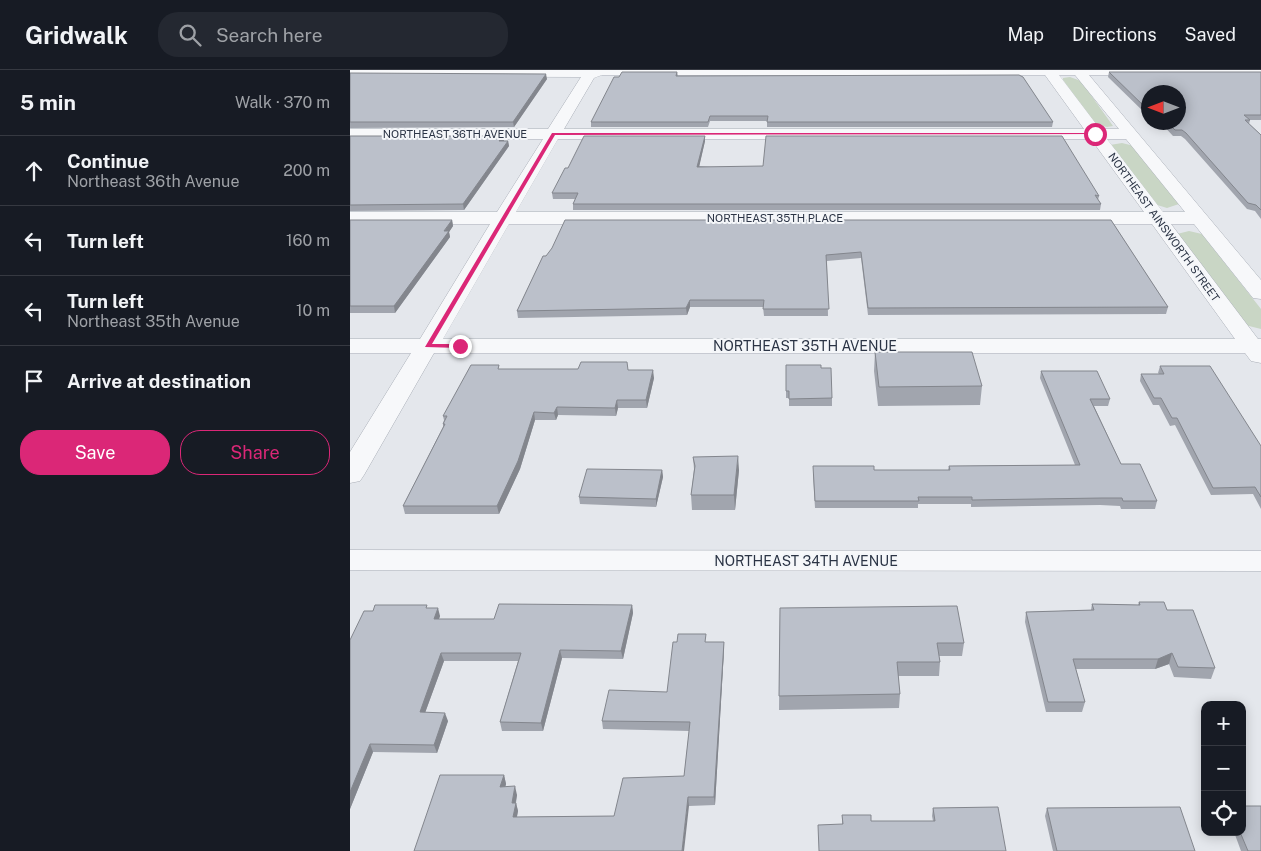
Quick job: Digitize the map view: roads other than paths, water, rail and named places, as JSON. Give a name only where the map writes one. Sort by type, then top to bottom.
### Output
[{"type":"street","points":[[350,475],[591,71]]},
{"type":"street","points":[[350,72],[1261,71]]},
{"type":"street","name":"NORTHEAST AINSWORTH STREET","points":[[1049,72],[1258,351]]},
{"type":"street","points":[[1079,72],[1261,293]]},
{"type":"street","name":"NORTHEAST 36TH AVENUE","points":[[350,134],[1130,134]]},
{"type":"street","name":"NORTHEAST 35TH PLACE","points":[[350,218],[1200,218]]},
{"type":"street","name":"NORTHEAST 35TH AVENUE","points":[[350,346],[1258,351]]},
{"type":"street","name":"NORTHEAST 34TH AVENUE","points":[[350,560],[1261,561]]}]
